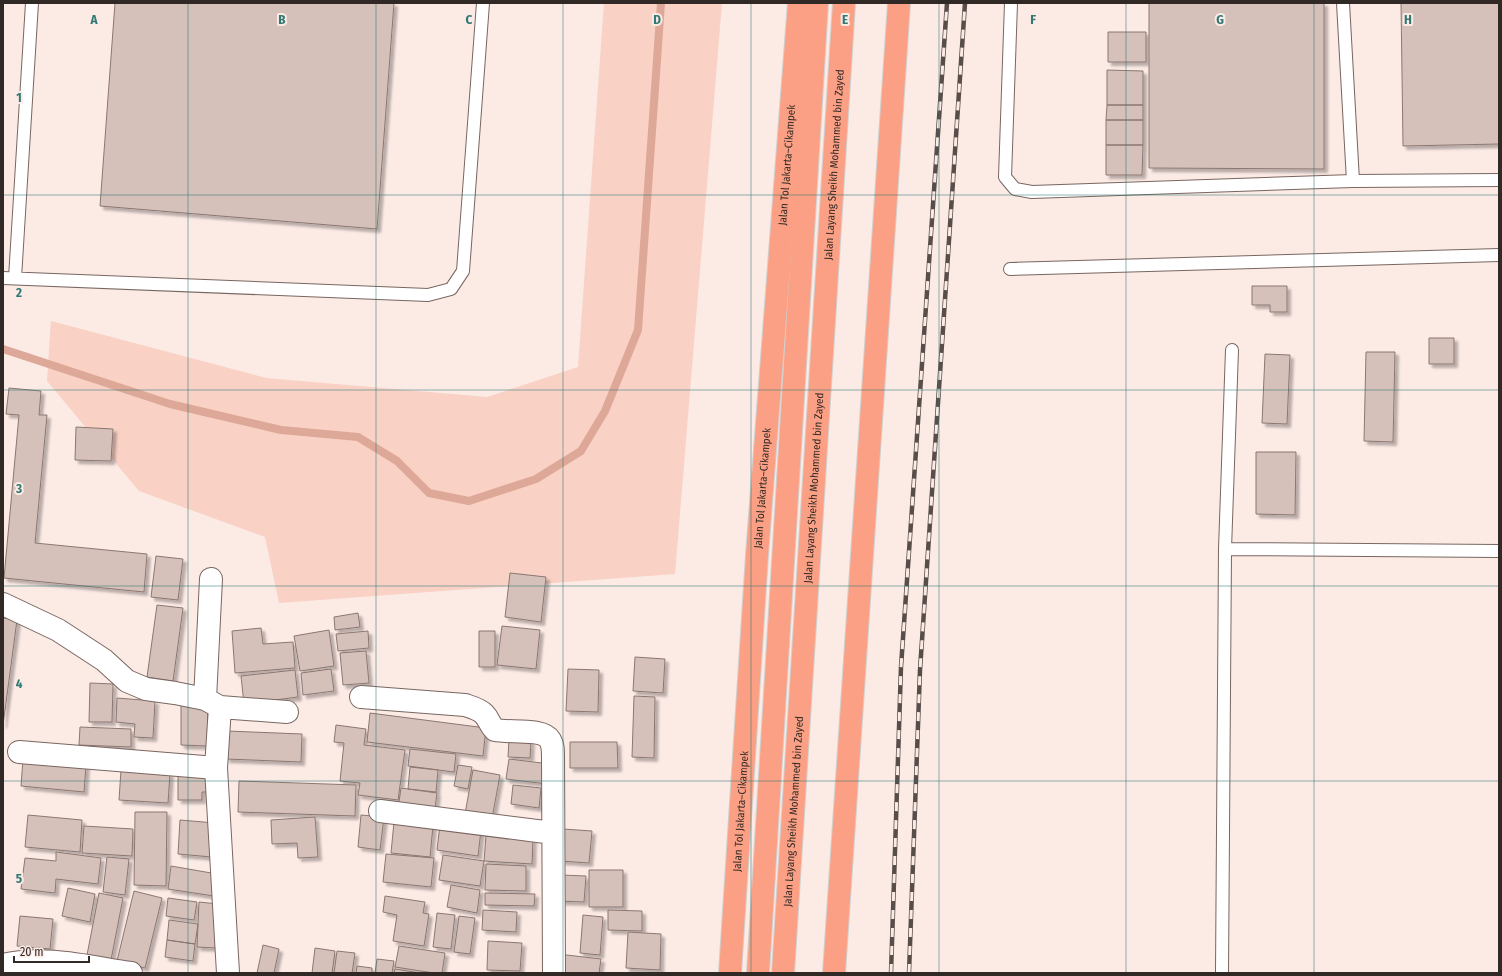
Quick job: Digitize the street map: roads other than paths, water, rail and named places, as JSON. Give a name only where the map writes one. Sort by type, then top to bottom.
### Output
[{"type":"highway","name":"Jalan Tol Jakarta–Cikampek","points":[[730,973],[757,555],[799,3]]},
{"type":"highway","points":[[758,973],[817,3]]},
{"type":"highway","name":"Jalan Layang Sheikh Mohammed bin Zayed","points":[[784,973],[844,3]]},
{"type":"highway","points":[[834,973],[899,3]]},
{"type":"street","points":[[211,579],[212,703],[228,973]]},
{"type":"street","points":[[3,604],[58,630],[104,660],[127,681],[146,689],[175,693],[212,703],[287,712]]},
{"type":"street","points":[[361,697],[465,705],[479,710],[484,714],[490,725],[496,730],[541,733],[550,738],[553,745],[554,973]]},
{"type":"street","points":[[19,752],[216,768]]},
{"type":"street","points":[[380,811],[553,833]]},
{"type":"street","points":[[3,965],[19,961],[50,961],[131,973]]},
{"type":"lane","points":[[32,3],[9,278],[428,295],[451,289],[463,271],[483,3]]},
{"type":"lane","points":[[1011,3],[1005,177],[1014,189],[1032,192],[1353,181],[1499,180]]},
{"type":"lane","points":[[1343,3],[1353,181]]},
{"type":"lane","points":[[1010,269],[1499,255]]},
{"type":"lane","points":[[1222,973],[1225,549],[1232,350]]},
{"type":"lane","points":[[1225,549],[1499,551]]},
{"type":"waterway","points":[[3,349],[170,404],[281,430],[358,437],[397,461],[429,493],[469,501],[536,479],[581,451],[605,411],[638,330],[661,3]]},
{"type":"railway","points":[[891,973],[901,667],[947,3]]},
{"type":"railway","points":[[909,973],[920,670],[965,3]]}]
